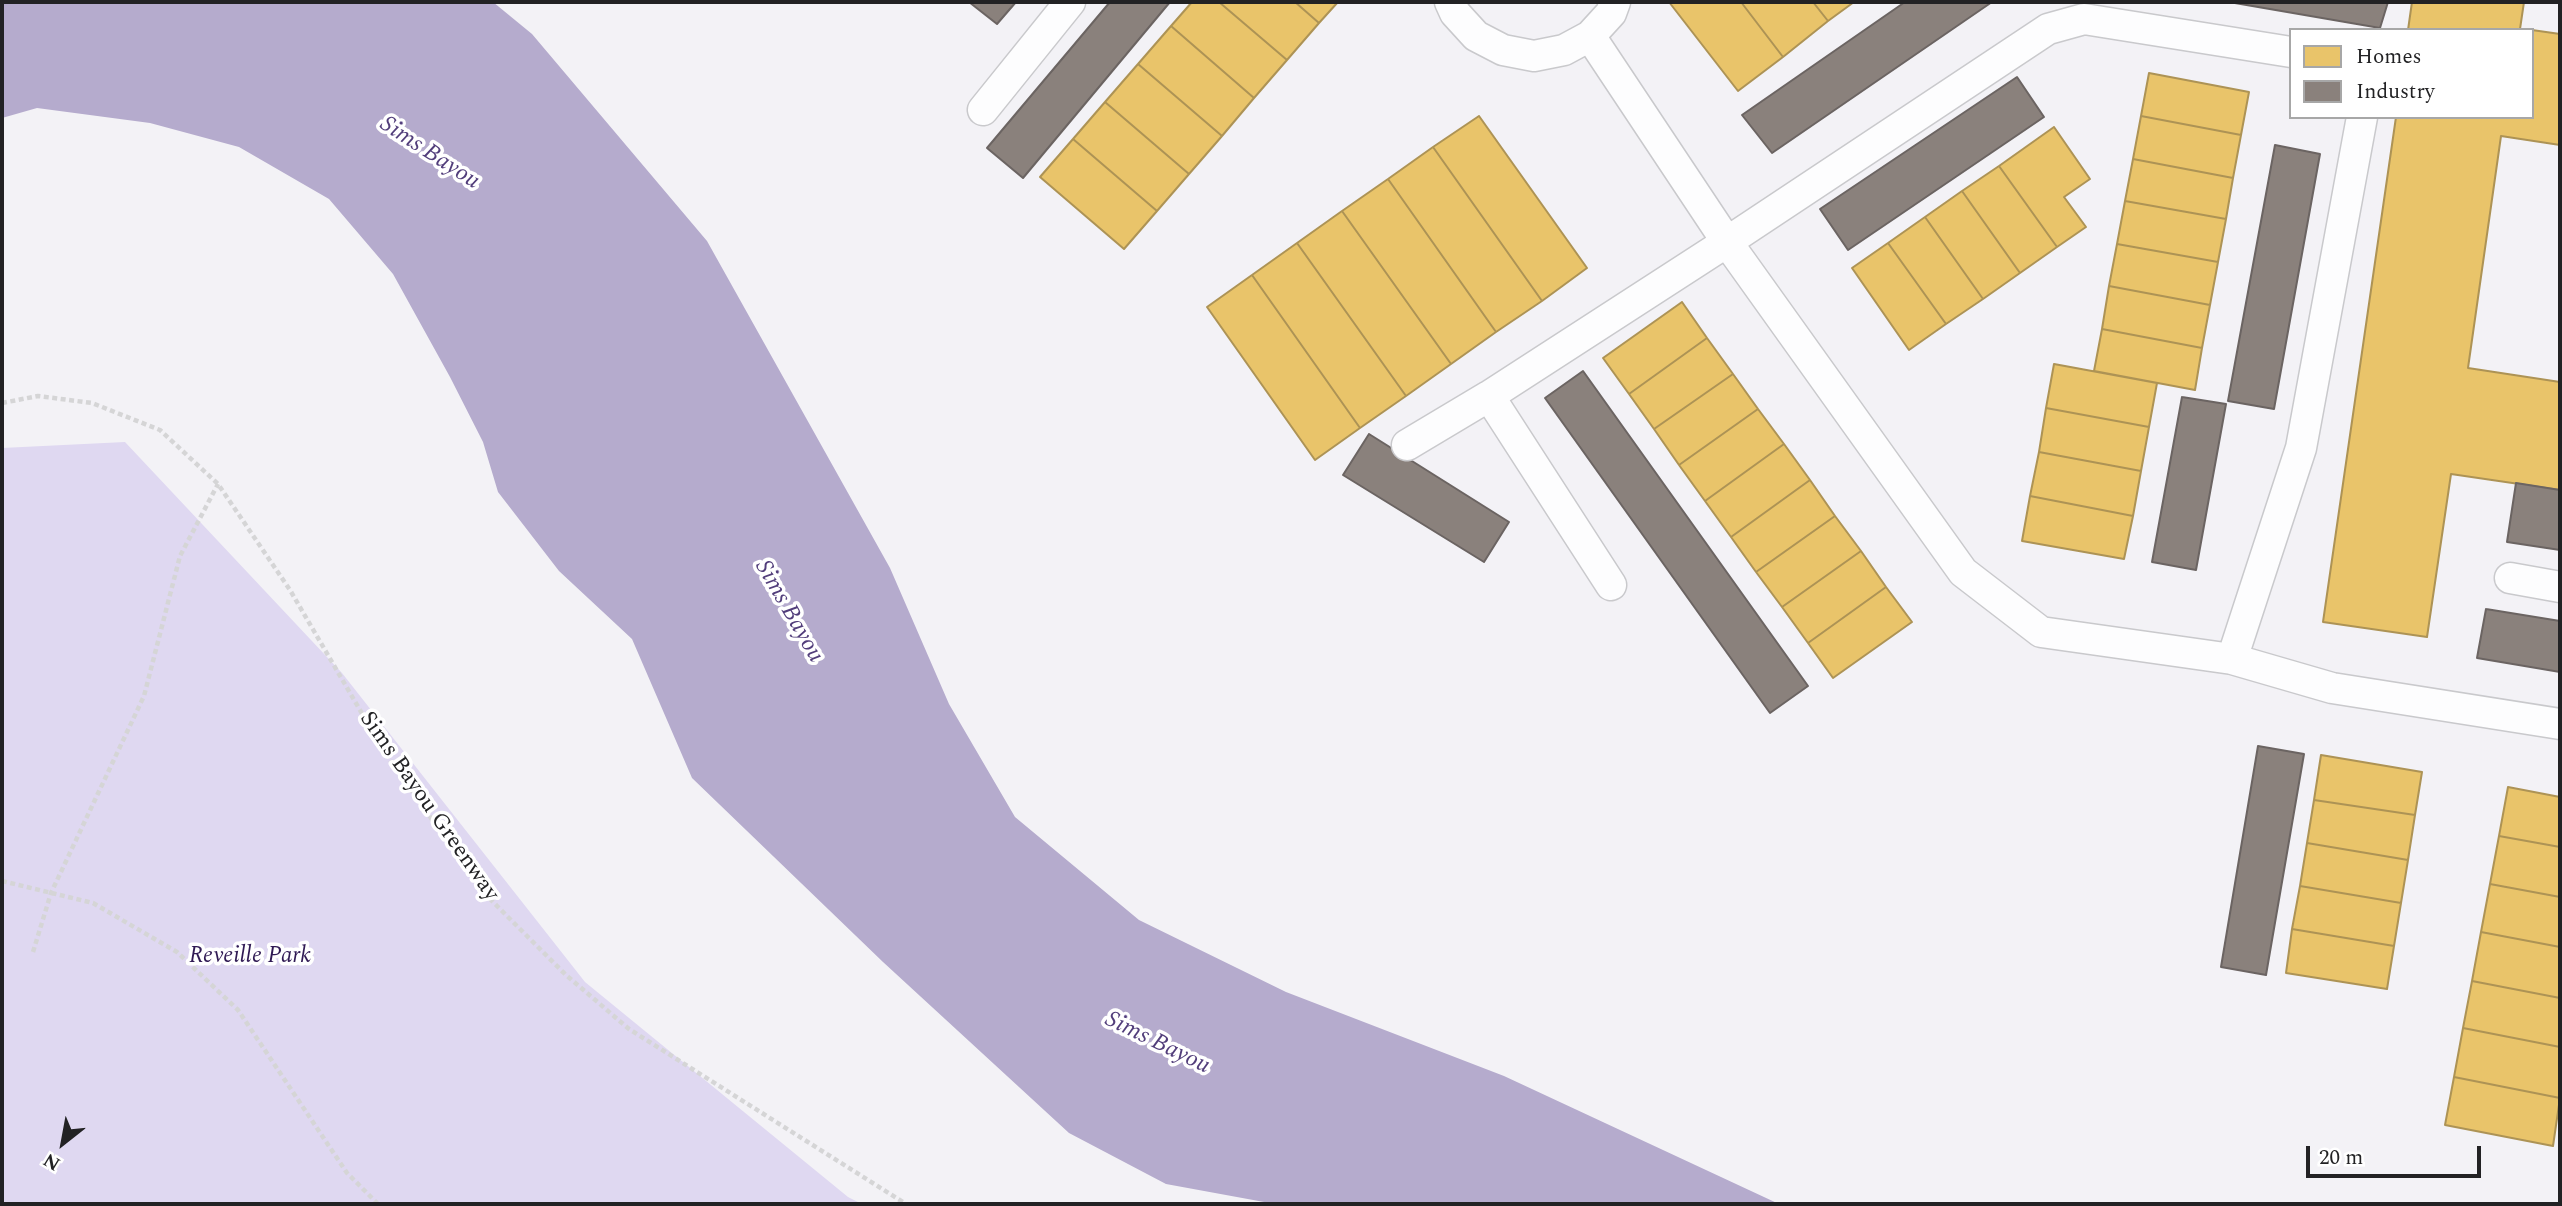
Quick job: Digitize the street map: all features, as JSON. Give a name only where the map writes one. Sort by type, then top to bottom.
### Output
[{"type":"lane","points":[[983,110],[1070,2]]},
{"type":"lane","points":[[1450,2],[1455,13],[1476,36],[1503,50],[1534,56],[1564,50],[1590,36],[1611,13],[1615,2]]},
{"type":"lane","points":[[1407,445],[1489,396],[1727,242],[2048,29],[2084,19],[2289,52]]},
{"type":"lane","points":[[1590,36],[1727,242],[1964,572],[2041,632],[2232,659],[2332,688],[2560,724]]},
{"type":"lane","points":[[2232,659],[2301,448],[2362,119]]},
{"type":"lane","points":[[1489,396],[1611,584]]},
{"type":"lane","points":[[2510,578],[2560,587]]},
{"type":"path","name":"Sims Bayou Greenway","points":[[2,402],[38,396],[92,403],[160,430],[218,484],[290,590],[385,753],[484,893],[566,975],[629,1029],[906,1204]]},
{"type":"path","points":[[33,952],[51,893],[144,695],[180,556],[218,484]]},
{"type":"path","points":[[2,881],[93,903],[177,952],[238,1010],[347,1172],[378,1204]]},
{"type":"green space","name":"Reveille Park","points":[[125,442],[342,673],[585,982],[848,1197],[862,1204],[2,1204],[2,448]]},
{"type":"water","name":"Sims Bayou","points":[[2,2],[493,2],[532,34],[707,241],[890,568],[949,704],[1015,817],[1139,920],[1286,992],[1504,1076],[1779,1204],[1275,1204],[1166,1184],[1069,1133],[883,962],[692,778],[632,639],[559,571],[498,492],[483,442],[393,274],[329,199],[239,147],[150,123],[37,108],[2,118]]},
{"type":"building: Homes","points":[[1192,2],[1219,2],[1287,60],[1254,98],[1171,26]]},
{"type":"building: Homes","points":[[1219,2],[1295,2],[1319,23],[1287,60]]},
{"type":"building: Homes","points":[[1295,2],[1338,2],[1319,23]]},
{"type":"building: Homes","points":[[1669,2],[1741,2],[1783,57],[1738,91]]},
{"type":"building: Homes","points":[[1741,2],[1813,2],[1828,21],[1783,57]]},
{"type":"building: Homes","points":[[1813,2],[1854,2],[1828,21]]},
{"type":"building: Homes","points":[[2412,2],[2524,2],[2520,28],[2408,28]]},
{"type":"building: Homes","points":[[1171,26],[1254,98],[1222,136],[1138,64]]},
{"type":"building: Homes","points":[[2534,30],[2560,34],[2560,145],[2501,136],[2468,368],[2560,382],[2560,490],[2451,474],[2427,637],[2323,622],[2396,119],[2534,119]]},
{"type":"building: Homes","points":[[1138,64],[1222,136],[1189,174],[1105,102]]},
{"type":"building: Homes","points":[[2149,73],[2249,92],[2241,135],[2141,116]]},
{"type":"building: Homes","points":[[1105,102],[1189,174],[1157,211],[1073,139]]},
{"type":"building: Homes","points":[[1479,116],[1587,268],[1542,301],[1433,147]]},
{"type":"building: Homes","points":[[2141,116],[2241,135],[2233,178],[2133,159]]},
{"type":"building: Homes","points":[[2054,127],[2090,179],[2064,197],[2086,227],[2057,247],[1999,166]]},
{"type":"building: Homes","points":[[1073,139],[1157,211],[1124,249],[1040,177]]},
{"type":"building: Homes","points":[[1433,147],[1542,301],[1496,332],[1388,179]]},
{"type":"building: Homes","points":[[2133,159],[2233,178],[2226,219],[2125,201]]},
{"type":"building: Homes","points":[[1999,166],[2057,247],[2020,273],[1962,191]]},
{"type":"building: Homes","points":[[1388,179],[1496,332],[1451,364],[1342,211]]},
{"type":"building: Homes","points":[[1962,191],[2020,273],[1983,299],[1925,217]]},
{"type":"building: Homes","points":[[2125,201],[2226,219],[2218,262],[2117,244]]},
{"type":"building: Homes","points":[[1342,211],[1451,364],[1406,396],[1297,243]]},
{"type":"building: Homes","points":[[1925,217],[1983,299],[1946,324],[1888,243]]},
{"type":"building: Homes","points":[[1297,243],[1406,396],[1360,428],[1252,275]]},
{"type":"building: Homes","points":[[1888,243],[1946,324],[1909,350],[1852,268]]},
{"type":"building: Homes","points":[[2117,244],[2218,262],[2210,305],[2109,286]]},
{"type":"building: Homes","points":[[1252,275],[1360,428],[1315,460],[1207,307]]},
{"type":"building: Homes","points":[[2109,286],[2210,305],[2202,348],[2102,329]]},
{"type":"building: Homes","points":[[1682,302],[1707,338],[1629,394],[1603,358]]},
{"type":"building: Homes","points":[[2102,329],[2202,348],[2195,390],[2094,371]]},
{"type":"building: Homes","points":[[1707,338],[1733,374],[1654,429],[1629,394]]},
{"type":"building: Homes","points":[[2054,364],[2157,383],[2149,427],[2046,408]]},
{"type":"building: Homes","points":[[1733,374],[1758,409],[1679,465],[1654,429]]},
{"type":"building: Homes","points":[[2046,408],[2149,427],[2141,471],[2039,452]]},
{"type":"building: Homes","points":[[1758,409],[1784,444],[1705,501],[1679,465]]},
{"type":"building: Homes","points":[[1784,444],[1810,480],[1731,537],[1705,501]]},
{"type":"building: Homes","points":[[2039,452],[2141,471],[2133,516],[2030,496]]},
{"type":"building: Homes","points":[[1810,480],[1835,516],[1756,572],[1731,537]]},
{"type":"building: Homes","points":[[2030,496],[2133,516],[2124,559],[2022,541]]},
{"type":"building: Homes","points":[[1835,516],[1861,551],[1782,607],[1756,572]]},
{"type":"building: Homes","points":[[1861,551],[1886,587],[1808,643],[1782,607]]},
{"type":"building: Homes","points":[[1886,587],[1912,622],[1833,678],[1808,643]]},
{"type":"building: Homes","points":[[2321,755],[2422,772],[2415,815],[2314,800]]},
{"type":"building: Homes","points":[[2508,787],[2560,797],[2560,847],[2499,836]]},
{"type":"building: Homes","points":[[2314,800],[2415,815],[2408,860],[2307,843]]},
{"type":"building: Homes","points":[[2499,836],[2560,847],[2560,897],[2490,884]]},
{"type":"building: Homes","points":[[2307,843],[2408,860],[2401,903],[2300,886]]},
{"type":"building: Homes","points":[[2490,884],[2560,897],[2560,947],[2481,932]]},
{"type":"building: Homes","points":[[2300,886],[2401,903],[2394,946],[2292,929]]},
{"type":"building: Homes","points":[[2292,929],[2394,946],[2387,989],[2286,973]]},
{"type":"building: Homes","points":[[2481,932],[2560,947],[2560,998],[2472,981]]},
{"type":"building: Homes","points":[[2472,981],[2560,998],[2560,1047],[2463,1028]]},
{"type":"building: Homes","points":[[2463,1028],[2560,1047],[2560,1098],[2454,1077]]},
{"type":"building: Homes","points":[[2454,1077],[2560,1098],[2553,1146],[2445,1125]]},
{"type":"building: Industry","points":[[969,2],[1016,2],[997,24]]},
{"type":"building: Industry","points":[[1110,2],[1170,2],[1023,178],[987,148]]},
{"type":"building: Industry","points":[[1905,2],[1992,2],[1772,153],[1742,115]]},
{"type":"building: Industry","points":[[2229,2],[2388,2],[2380,28]]},
{"type":"building: Industry","points":[[2017,77],[2044,117],[1848,250],[1820,209]]},
{"type":"building: Industry","points":[[2275,145],[2320,154],[2274,409],[2228,401]]},
{"type":"building: Industry","points":[[1583,371],[1808,686],[1770,713],[1545,398]]},
{"type":"building: Industry","points":[[2182,397],[2226,404],[2196,570],[2152,562]]},
{"type":"building: Industry","points":[[1369,434],[1509,522],[1484,562],[1343,475]]},
{"type":"building: Industry","points":[[2516,483],[2560,490],[2560,550],[2507,542]]},
{"type":"building: Industry","points":[[2486,609],[2560,621],[2560,672],[2477,658]]},
{"type":"building: Industry","points":[[2258,746],[2304,754],[2266,975],[2221,967]]}]
